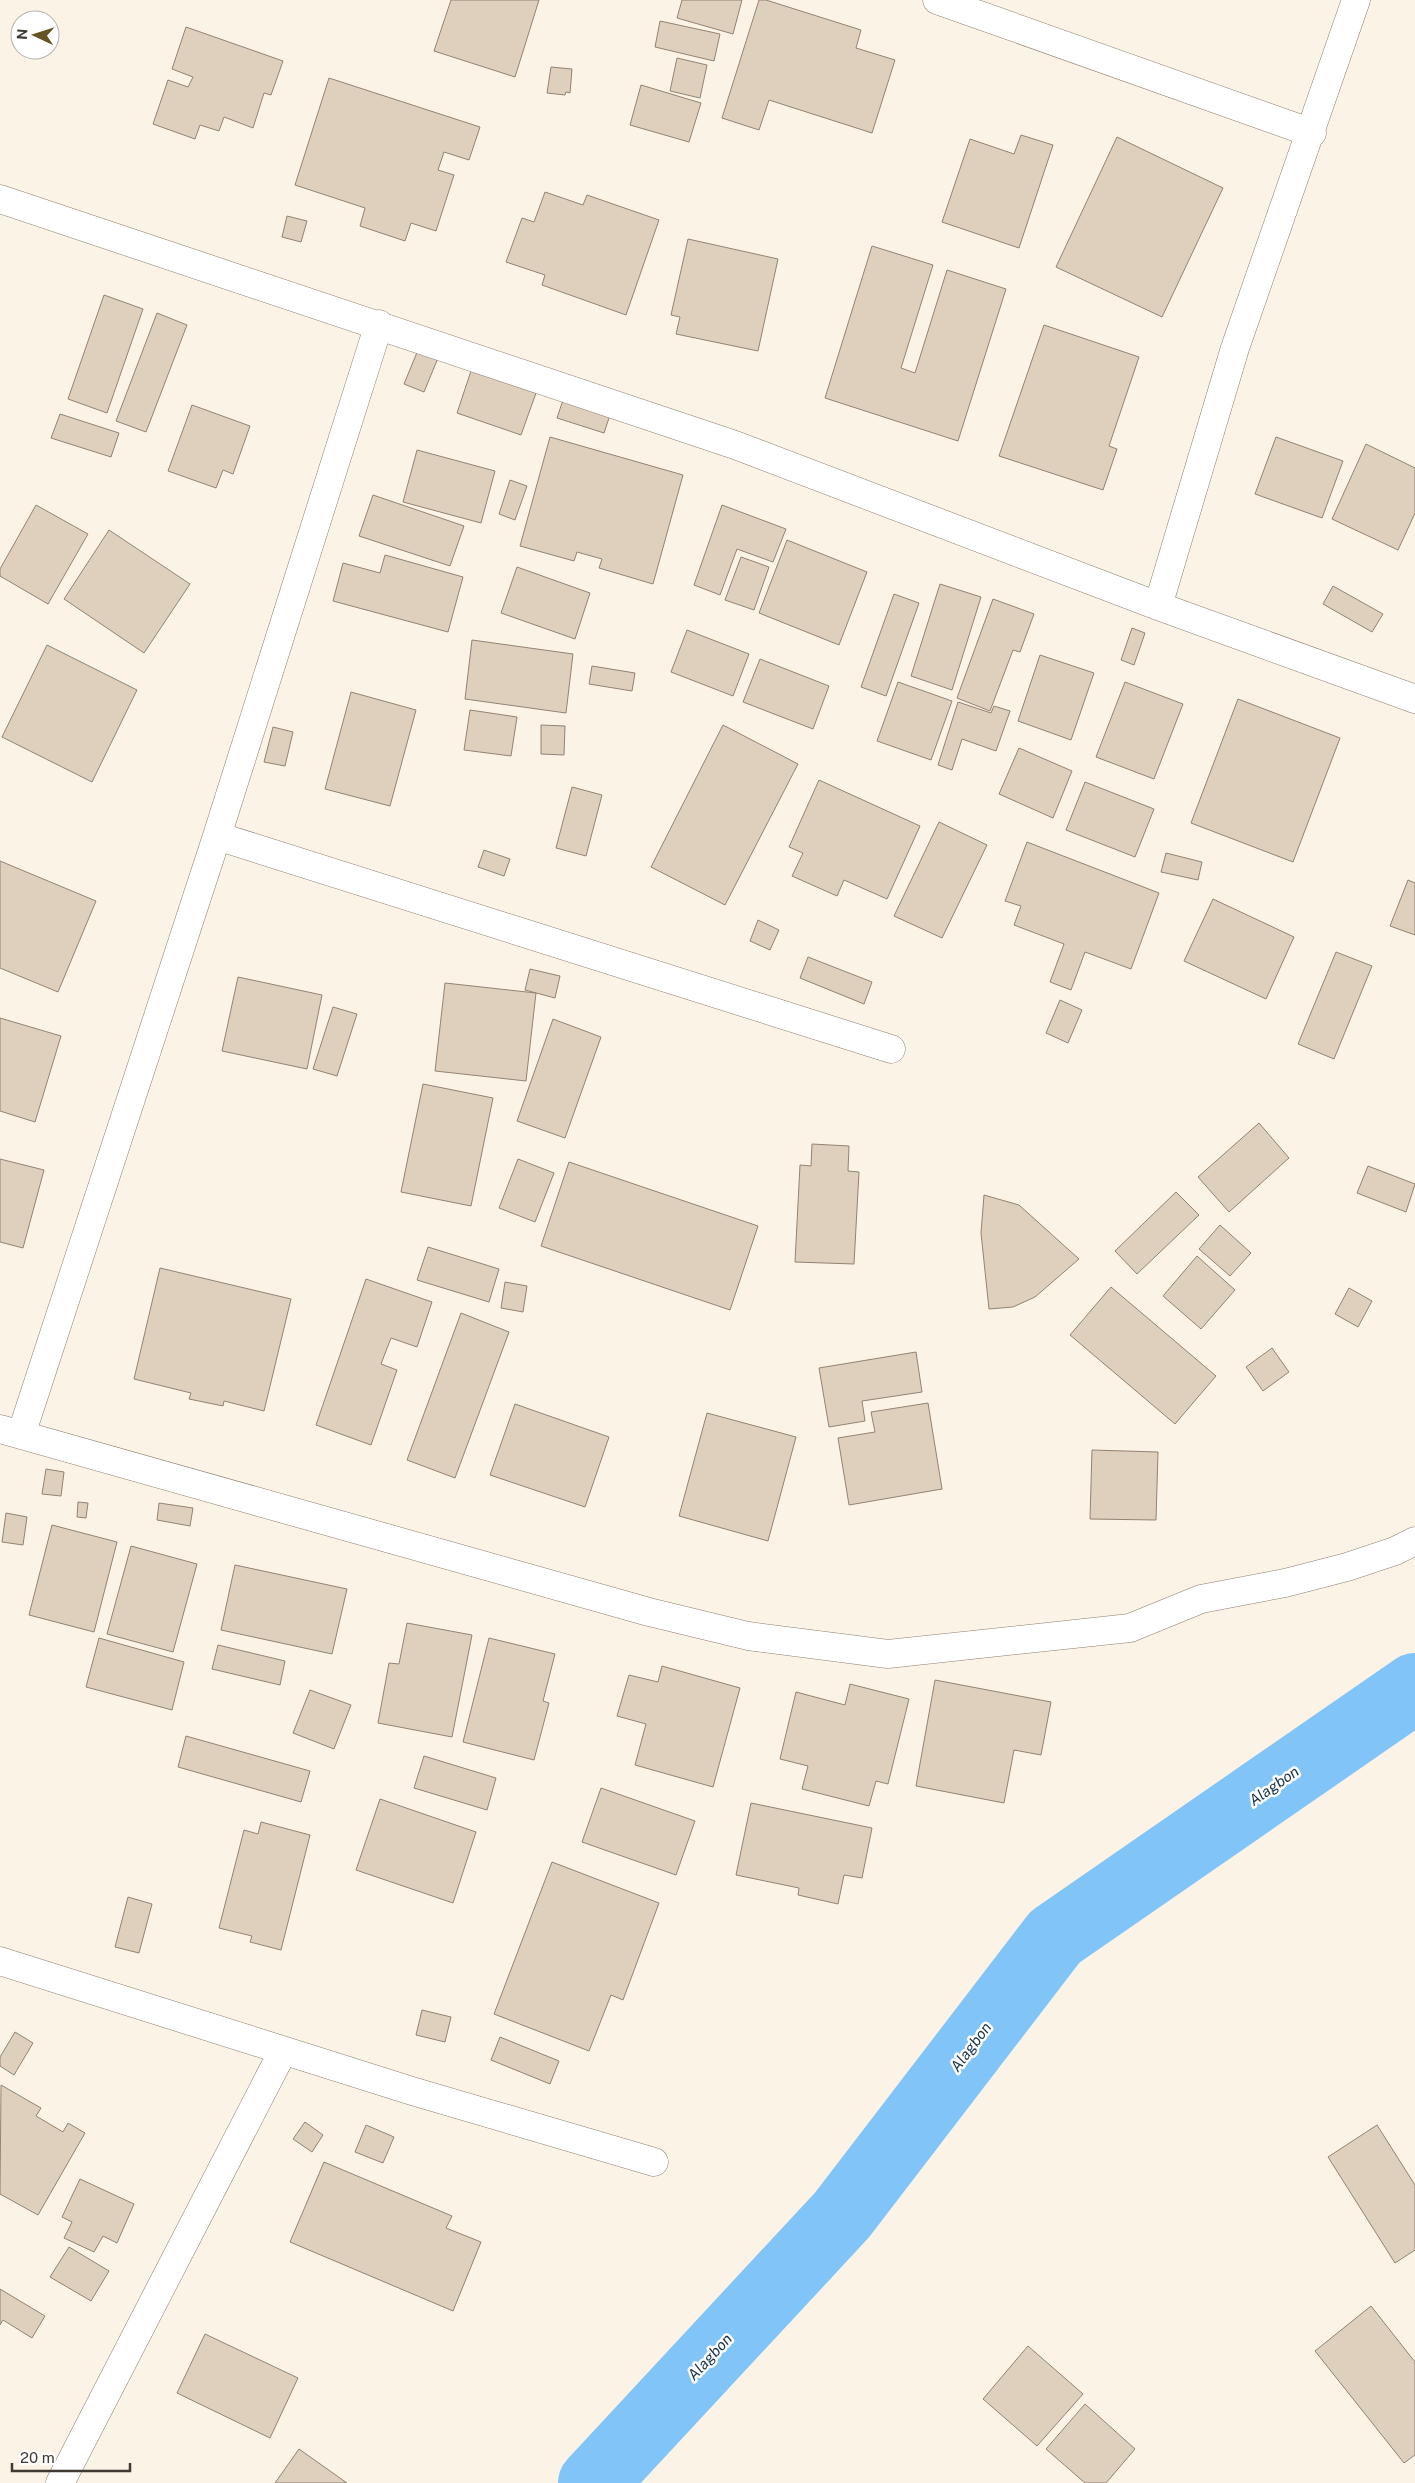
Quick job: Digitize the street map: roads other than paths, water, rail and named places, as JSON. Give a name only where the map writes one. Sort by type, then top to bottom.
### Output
[{"type":"street","points":[[937,0],[1312,133]]},
{"type":"street","points":[[1158,606],[1236,348],[1312,133],[1356,0]]},
{"type":"street","points":[[0,198],[736,444],[1158,606],[1415,699]]},
{"type":"street","points":[[379,324],[217,836],[11,1432],[649,1612],[748,1636],[888,1654],[1130,1628],[1201,1599],[1285,1583],[1347,1567],[1395,1551],[1415,1541]]},
{"type":"street","points":[[217,836],[891,1049]]},
{"type":"street","points":[[0,1961],[284,2051],[654,2162]]},
{"type":"street","points":[[60,2483],[284,2051]]},
{"type":"waterway","name":"Alagbon","points":[[593,2483],[842,2215],[1055,1937],[1415,1688]]}]
